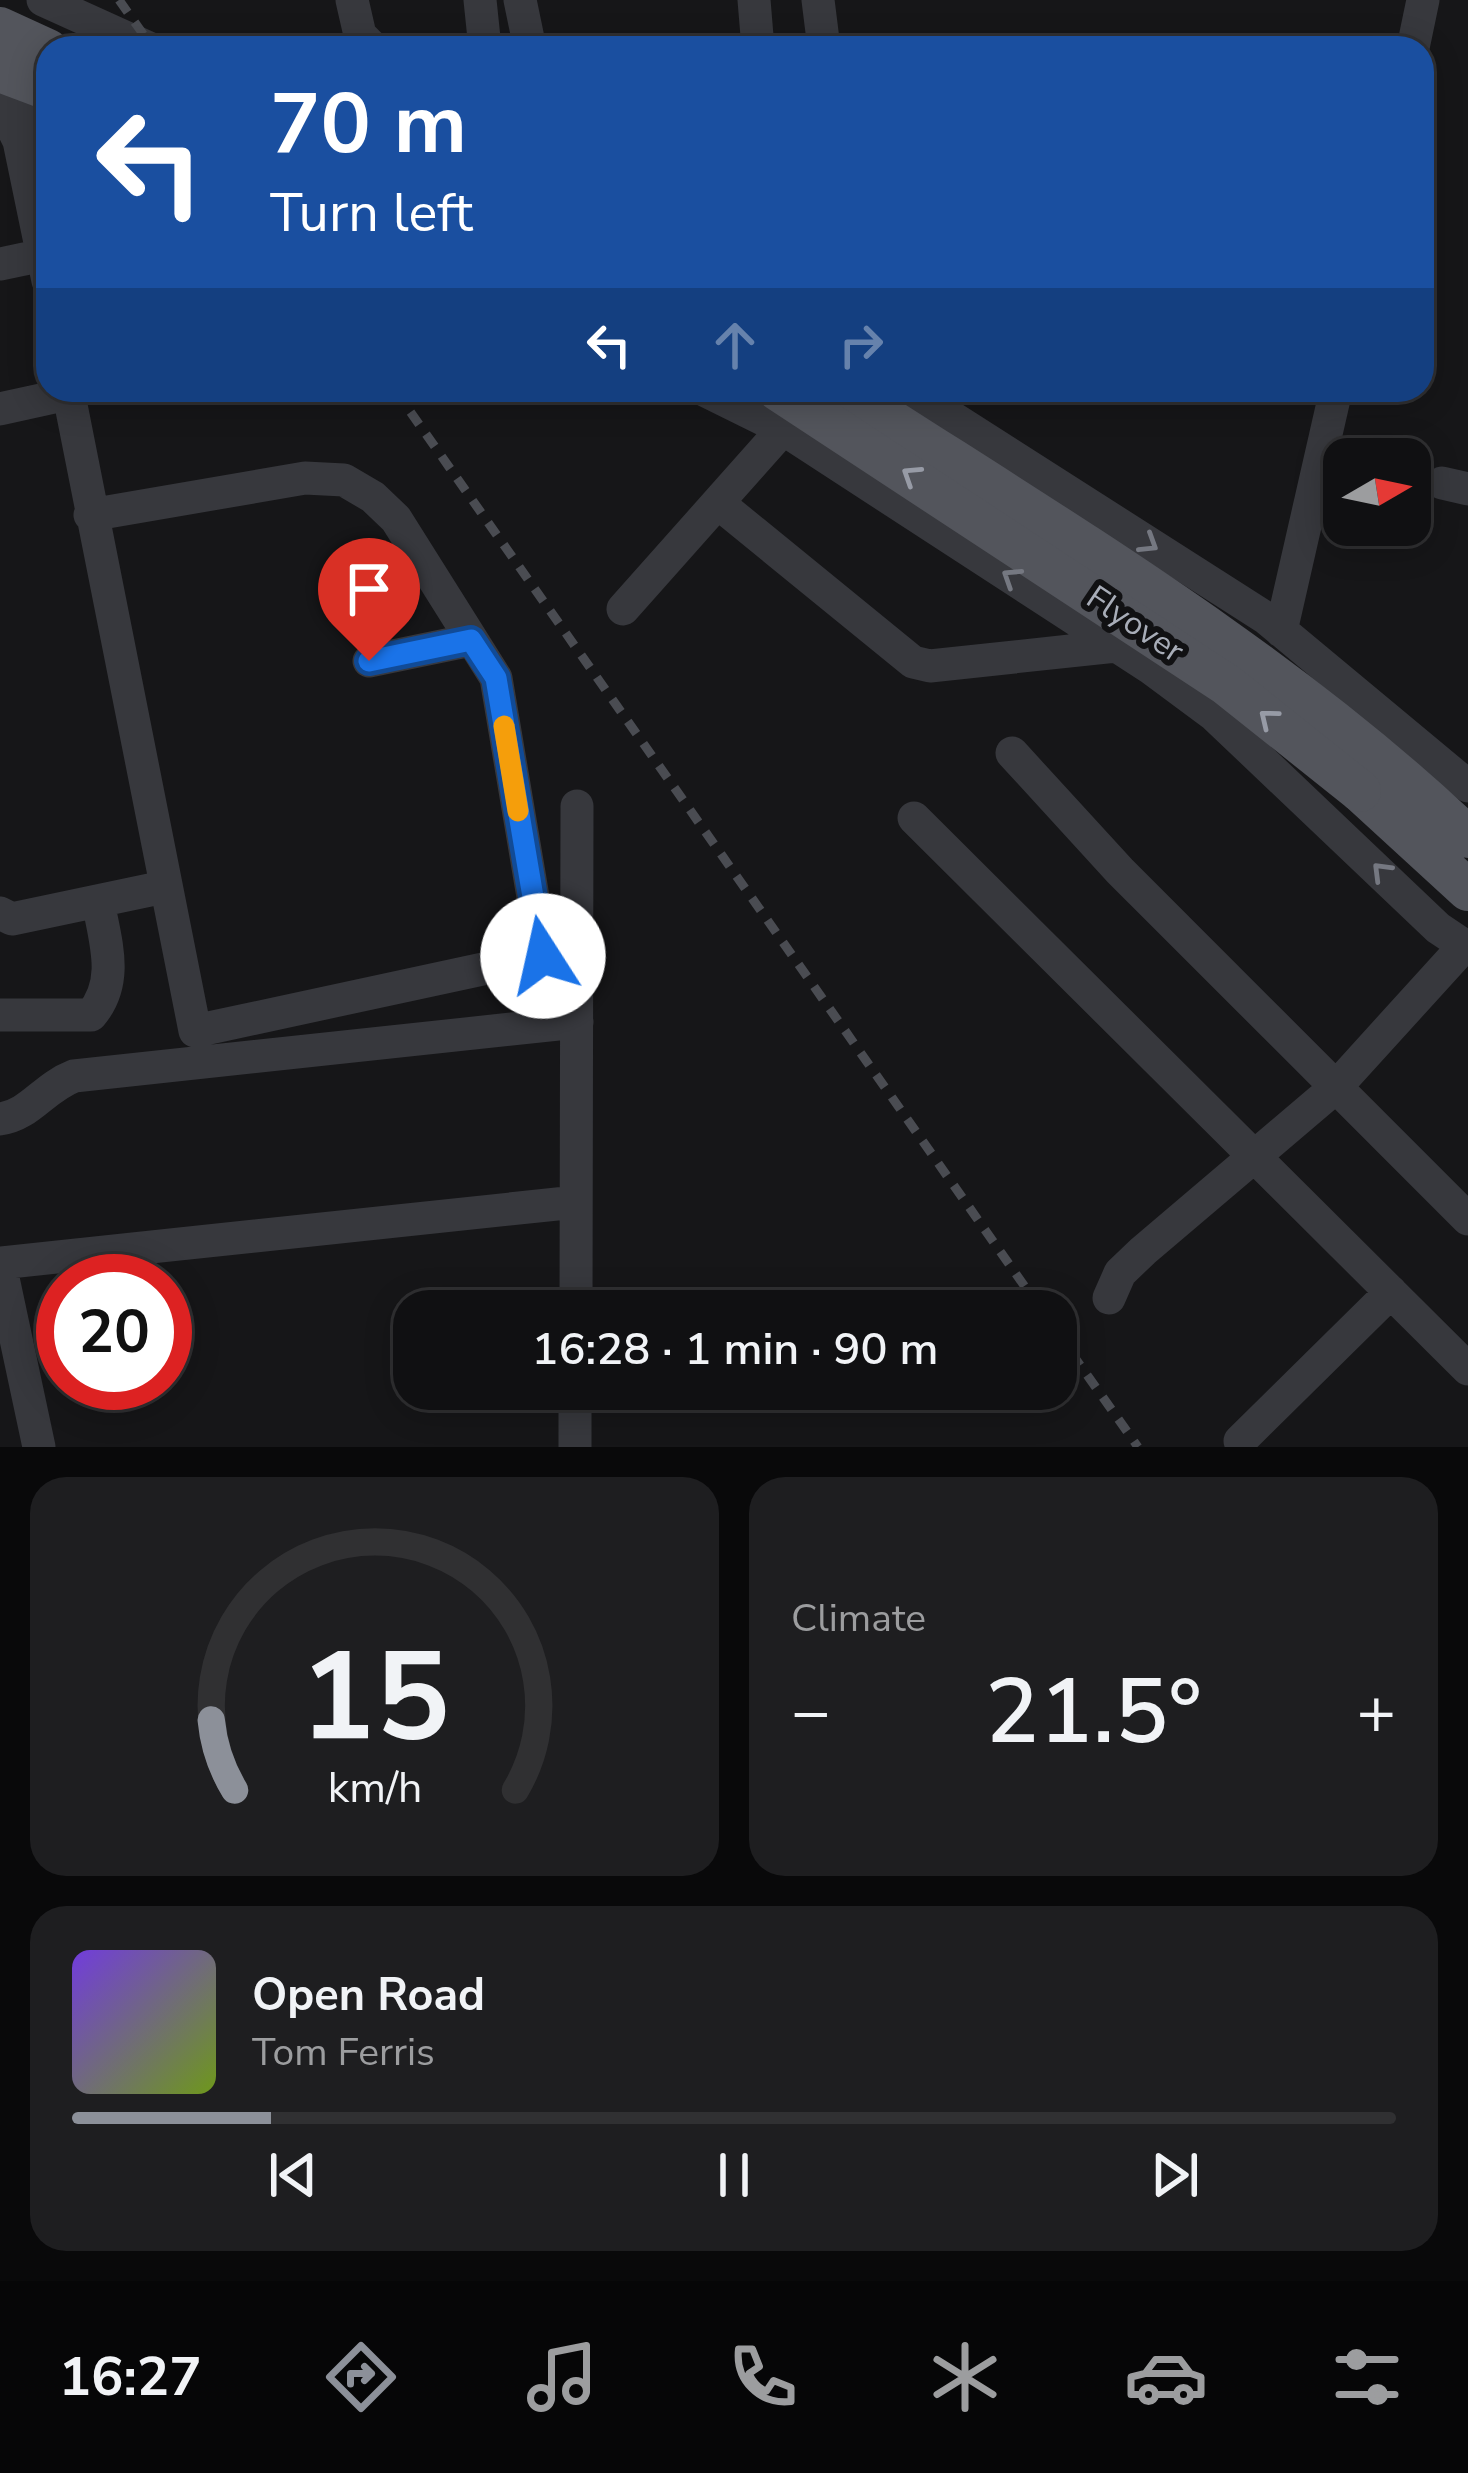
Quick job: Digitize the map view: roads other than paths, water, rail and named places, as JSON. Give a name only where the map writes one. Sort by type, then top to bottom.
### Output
[{"type":"main road","points":[[0,28],[36,44]]},
{"type":"main road","points":[[1,95],[36,91]]},
{"type":"main road","name":"Flyover","points":[[863,402],[1246,650],[1382,755],[1468,837]]},
{"type":"main road","name":"Flyover","points":[[781,409],[1227,685],[1360,791],[1463,885]]},
{"type":"street","points":[[44,0],[123,36]]},
{"type":"street","points":[[352,0],[362,36]]},
{"type":"street","points":[[480,0],[483,36]]},
{"type":"street","points":[[520,0],[528,36]]},
{"type":"street","points":[[754,0],[757,36]]},
{"type":"street","points":[[818,0],[822,36]]},
{"type":"street","points":[[1416,36],[1424,0]]},
{"type":"street","points":[[1,95],[36,117]]},
{"type":"street","points":[[1,95],[19,141],[36,221]]},
{"type":"street","points":[[0,264],[36,267]]},
{"type":"street","points":[[0,409],[36,400]]},
{"type":"street","points":[[70,402],[90,515],[164,887],[195,1031],[543,956],[496,678],[396,519],[373,497],[344,480],[305,478],[90,515]]},
{"type":"street","points":[[807,402],[816,450]]},
{"type":"street","points":[[928,402],[1281,631],[1468,786]]},
{"type":"street","points":[[1281,631],[1333,402]]},
{"type":"street","points":[[623,609],[718,503],[781,409],[816,450],[1214,715],[1438,928],[1466,947],[1336,1087],[1120,1273],[1109,1298]]},
{"type":"street","points":[[718,503],[913,662],[930,666],[1116,646]]},
{"type":"street","points":[[369,661],[471,640]]},
{"type":"street","points":[[1012,753],[1120,871],[1468,1219]]},
{"type":"street","points":[[576,1290],[577,806]]},
{"type":"street","points":[[914,818],[1468,1369]]},
{"type":"street","points":[[0,913],[12,919],[164,887]]},
{"type":"street","points":[[0,1016],[92,1015],[104,1000],[110,968],[98,901]]},
{"type":"street","points":[[0,1119],[19,1117],[46,1087],[74,1076],[577,1022]]},
{"type":"street","points":[[39,1447],[12,1378],[0,1263],[576,1202]]},
{"type":"street","points":[[1240,1442],[1391,1292]]},
{"type":"street","points":[[575,1410],[575,1447]]},
{"type":"railway","points":[[119,0],[144,36]]},
{"type":"railway","points":[[403,402],[1027,1290]]},
{"type":"railway","points":[[1077,1361],[1138,1447]]}]
